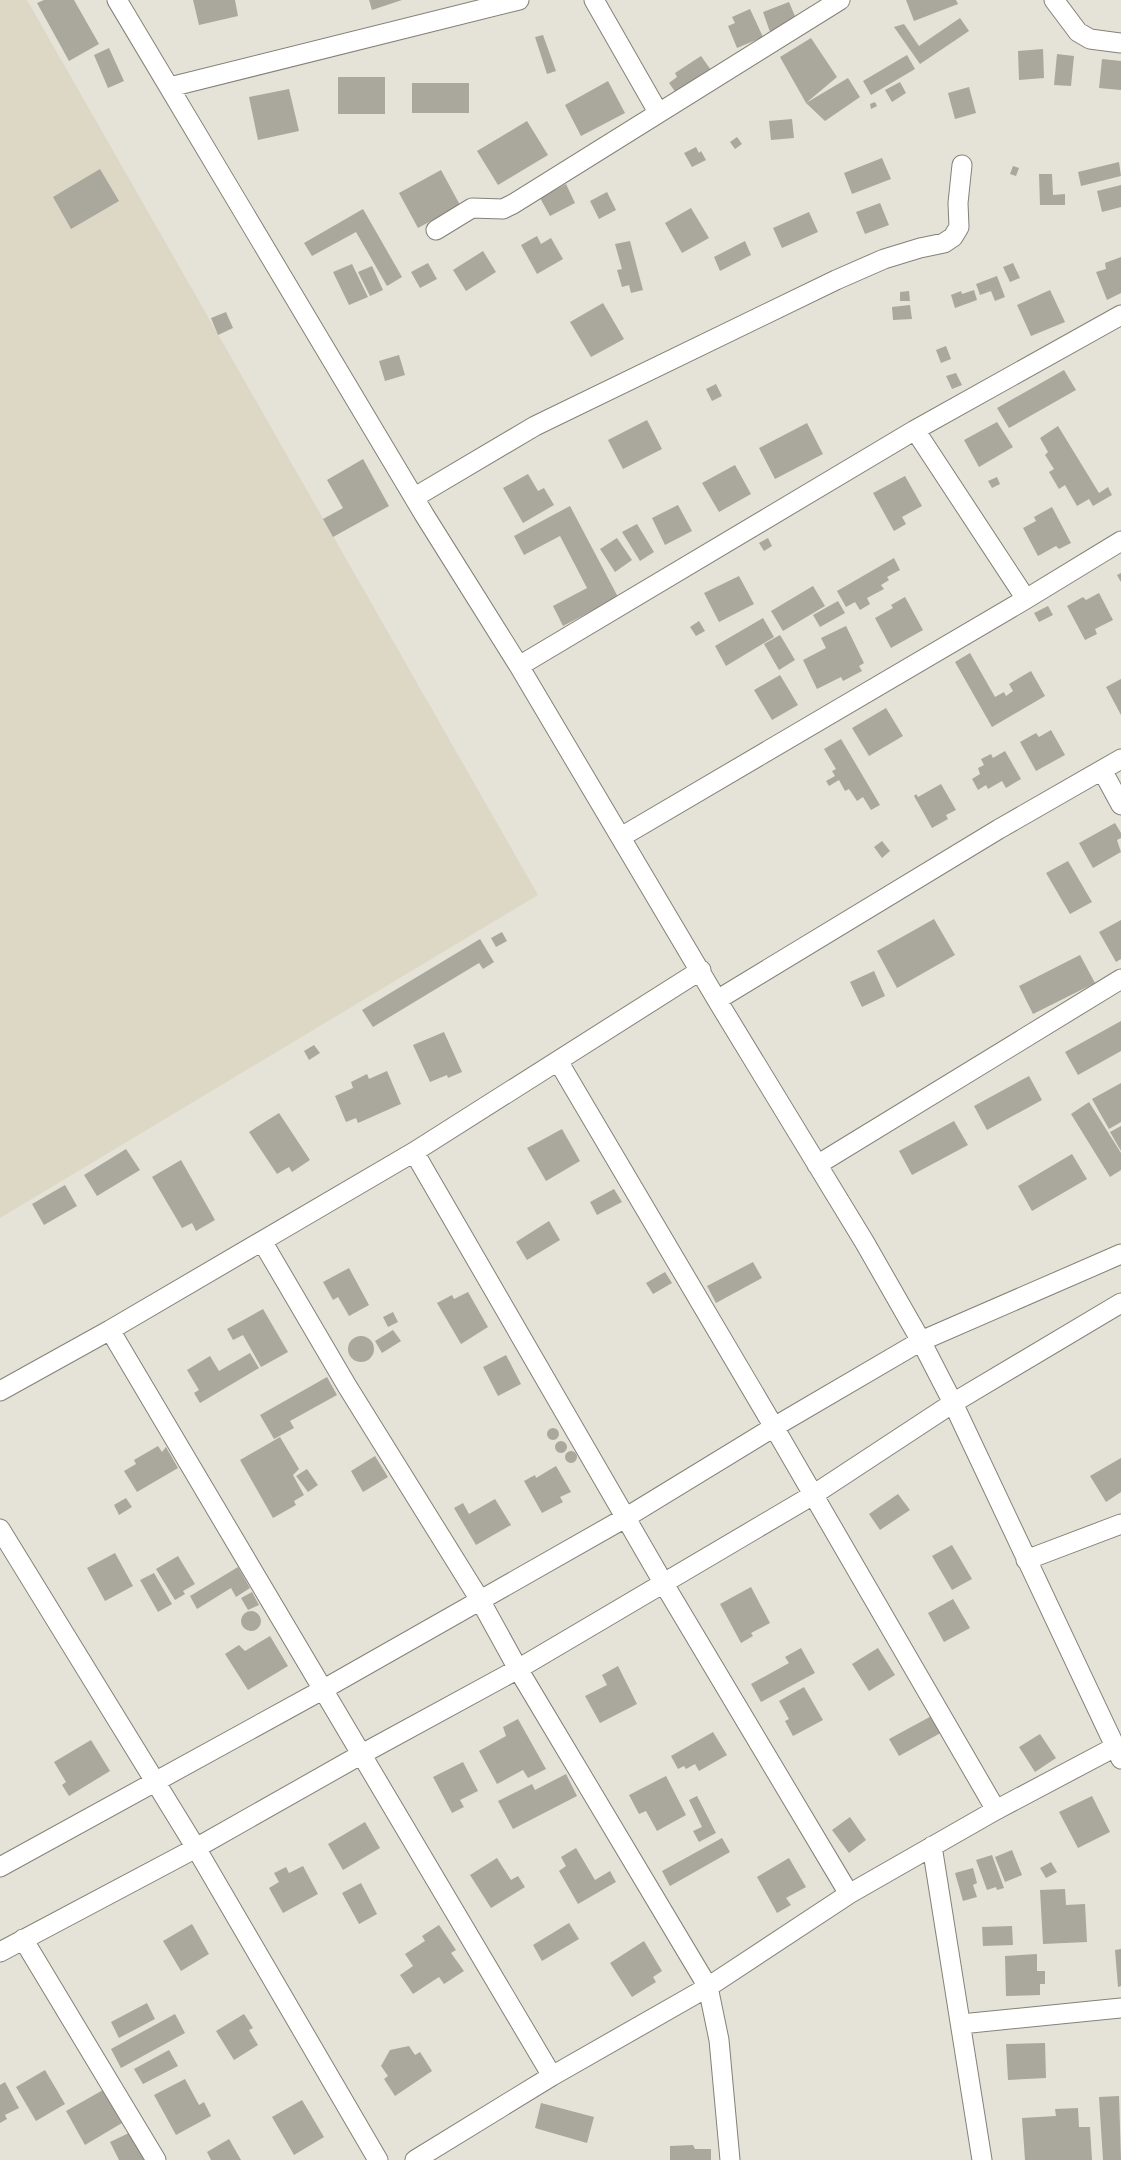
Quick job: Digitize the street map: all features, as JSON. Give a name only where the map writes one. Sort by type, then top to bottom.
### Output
[{"type":"street","points":[[117,0],[519,666],[701,970],[717,1000],[865,1242],[921,1341],[953,1403],[1118,1753],[996,1810],[849,1894],[708,1987],[552,2076],[415,2160]]},
{"type":"street","points":[[170,87],[519,0]]},
{"type":"street","points":[[594,0],[658,112]]},
{"type":"street","points":[[436,230],[472,208],[503,209],[513,204],[658,112],[840,0]]},
{"type":"street","points":[[1054,0],[1078,32],[1090,39],[1121,43]]},
{"type":"street","points":[[416,497],[535,426],[836,280],[884,259],[920,248],[944,243],[952,237],[959,227],[958,202],[962,165]]},
{"type":"street","points":[[519,666],[915,430],[1121,315]]},
{"type":"street","points":[[915,430],[1026,599]]},
{"type":"street","points":[[621,837],[1026,599],[1121,541]]},
{"type":"street","points":[[717,1000],[992,833],[1121,759]]},
{"type":"street","points":[[1102,770],[1121,805]]},
{"type":"street","points":[[0,1391],[110,1330],[414,1152],[701,970]]},
{"type":"street","points":[[817,1165],[1121,979]]},
{"type":"street","points":[[558,1062],[774,1427],[812,1495],[996,1810]]},
{"type":"street","points":[[414,1152],[625,1518],[849,1894]]},
{"type":"street","points":[[262,1241],[348,1386],[480,1600],[518,1669],[708,1987],[719,2040],[730,2160]]},
{"type":"street","points":[[0,1867],[324,1689],[625,1518],[774,1427],[921,1341],[1121,1254]]},
{"type":"street","points":[[0,1952],[196,1848],[362,1754],[518,1669],[664,1584],[812,1495],[953,1403],[1121,1303]]},
{"type":"street","points":[[110,1330],[552,2076]]},
{"type":"street","points":[[1026,1560],[1121,1524]]},
{"type":"street","points":[[0,1529],[154,1783],[196,1848],[378,2160]]},
{"type":"street","points":[[932,1846],[982,2160]]},
{"type":"street","points":[[23,1939],[156,2160]]},
{"type":"street","points":[[961,2024],[1121,2008]]},
{"type":"shaded area","points":[[0,0],[27,0],[538,895],[0,1218]]},
{"type":"building","points":[[44,0],[74,0],[99,44],[69,61],[37,3]]},
{"type":"building","points":[[193,0],[235,0],[238,16],[199,25]]},
{"type":"building","points":[[369,0],[402,0],[372,10]]},
{"type":"building","points":[[906,0],[956,0],[958,4],[914,21]]},
{"type":"building","points":[[789,2],[797,21],[770,32],[763,12]]},
{"type":"building","points":[[750,9],[763,37],[737,48],[728,26],[735,23],[732,17]]},
{"type":"building","points":[[960,18],[969,31],[920,64],[894,27],[904,24],[919,46]]},
{"type":"building","points":[[543,35],[556,71],[547,74],[535,37]]},
{"type":"building","points":[[811,38],[837,77],[806,103],[780,57]]},
{"type":"building","points":[[109,48],[124,81],[108,88],[94,55]]},
{"type":"building","points":[[1043,49],[1044,78],[1019,80],[1018,51]]},
{"type":"building","points":[[1057,54],[1074,56],[1071,86],[1054,85]]},
{"type":"building","points":[[907,55],[915,69],[871,95],[863,81]]},
{"type":"building","points":[[701,56],[711,70],[676,93],[669,83],[677,77],[675,73]]},
{"type":"building","points":[[1102,59],[1121,61],[1121,90],[1099,88]]},
{"type":"building","points":[[338,77],[385,77],[385,114],[338,114]]},
{"type":"building","points":[[848,78],[860,97],[825,121],[806,103]]},
{"type":"building","points":[[608,81],[625,113],[581,136],[565,105]]},
{"type":"building","points":[[900,82],[906,93],[892,102],[885,90]]},
{"type":"building","points":[[412,83],[469,83],[469,113],[412,113]]},
{"type":"building","points":[[969,87],[976,113],[955,119],[948,93]]},
{"type":"building","points":[[289,89],[299,131],[258,140],[249,97]]},
{"type":"building","points":[[875,102],[877,106],[871,109],[870,104]]},
{"type":"building","points":[[792,119],[794,138],[771,140],[769,121]]},
{"type":"building","points":[[527,121],[548,155],[498,185],[477,151]]},
{"type":"building","points":[[737,137],[742,144],[735,149],[730,142]]},
{"type":"building","points":[[696,147],[699,153],[701,151],[706,160],[692,167],[684,153]]},
{"type":"building","points":[[882,158],[891,179],[852,194],[844,173]]},
{"type":"building","points":[[1119,162],[1121,176],[1081,186],[1078,172]]},
{"type":"building","points":[[1013,166],[1019,168],[1016,176],[1010,174]]},
{"type":"building","points":[[100,169],[119,201],[71,229],[53,197]]},
{"type":"building","points":[[441,170],[460,205],[418,228],[399,193]]},
{"type":"building","points":[[1039,174],[1052,174],[1053,195],[1065,194],[1065,205],[1040,205]]},
{"type":"building","points":[[566,184],[575,203],[550,216],[540,198]]},
{"type":"building","points":[[1121,185],[1121,207],[1102,212],[1097,191]]},
{"type":"building","points":[[607,192],[616,210],[599,219],[590,201]]},
{"type":"building","points":[[880,203],[889,225],[865,234],[856,212]]},
{"type":"building","points":[[691,208],[709,238],[682,253],[665,223]]},
{"type":"building","points":[[363,209],[402,277],[387,286],[356,232],[312,256],[304,243]]},
{"type":"building","points":[[809,212],[818,232],[782,248],[773,228]]},
{"type":"building","points":[[537,236],[541,244],[551,238],[563,259],[537,274],[521,245]]},
{"type":"building","points":[[630,241],[643,290],[631,293],[629,285],[622,287],[617,270],[622,269],[615,244]]},
{"type":"building","points":[[745,241],[751,255],[720,271],[714,257]]},
{"type":"building","points":[[483,251],[496,272],[466,291],[453,270]]},
{"type":"building","points":[[1121,257],[1121,293],[1107,300],[1096,272],[1106,269],[1105,263]]},
{"type":"building","points":[[428,263],[437,279],[420,288],[411,272]]},
{"type":"building","points":[[1013,263],[1020,278],[1010,282],[1003,267]]},
{"type":"building","points":[[352,264],[368,297],[349,305],[333,272]]},
{"type":"building","points":[[372,266],[383,290],[370,296],[358,272]]},
{"type":"building","points":[[997,276],[1005,297],[995,301],[991,291],[980,295],[976,284]]},
{"type":"building","points":[[974,290],[977,300],[955,308],[951,295],[961,291],[962,294]]},
{"type":"building","points":[[1050,290],[1065,322],[1031,336],[1017,305]]},
{"type":"building","points":[[909,291],[910,301],[900,301],[900,292]]},
{"type":"building","points":[[603,303],[624,339],[591,357],[570,322]]},
{"type":"building","points":[[910,305],[912,319],[893,320],[892,307]]},
{"type":"building","points":[[226,312],[233,328],[218,335],[211,318]]},
{"type":"building","points":[[946,346],[951,359],[941,363],[936,350]]},
{"type":"building","points":[[399,355],[405,375],[385,381],[379,361]]},
{"type":"building","points":[[1064,370],[1076,390],[1009,428],[997,408]]},
{"type":"building","points":[[956,373],[962,385],[952,389],[946,376]]},
{"type":"building","points":[[716,384],[722,396],[712,401],[706,389]]},
{"type":"building","points":[[647,420],[662,449],[623,469],[608,440]]},
{"type":"building","points":[[997,422],[1013,447],[979,467],[964,440]]},
{"type":"building","points":[[807,423],[823,454],[775,479],[759,448]]},
{"type":"building","points":[[1058,426],[1099,493],[1108,487],[1112,495],[1093,506],[1089,499],[1077,506],[1065,485],[1059,489],[1049,472],[1054,469],[1045,455],[1048,452],[1040,438]]},
{"type":"building","points":[[363,459],[389,506],[333,537],[323,519],[343,508],[327,480]]},
{"type":"building","points":[[735,465],[751,494],[719,512],[702,483]]},
{"type":"building","points":[[528,474],[538,491],[544,488],[554,505],[523,523],[503,488]]},
{"type":"building","points":[[905,476],[922,506],[902,517],[906,524],[894,531],[873,493]]},
{"type":"building","points":[[997,477],[1000,484],[992,488],[988,481]]},
{"type":"building","points":[[678,505],[692,531],[665,545],[652,518]]},
{"type":"building","points":[[570,506],[618,597],[563,626],[553,606],[587,588],[560,536],[524,555],[514,536]]},
{"type":"building","points":[[1052,507],[1071,543],[1059,549],[1056,546],[1038,556],[1023,528],[1036,521],[1034,517]]},
{"type":"building","points":[[637,524],[654,552],[640,561],[622,532]]},
{"type":"building","points":[[617,538],[632,560],[615,572],[600,549]]},
{"type":"building","points":[[768,538],[772,546],[764,551],[759,543]]},
{"type":"building","points":[[894,558],[900,570],[887,577],[889,580],[881,585],[884,589],[867,598],[870,604],[860,610],[855,602],[846,607],[837,591]]},
{"type":"building","points":[[1121,573],[1121,582],[1117,575]]},
{"type":"building","points":[[739,576],[754,604],[719,622],[704,593]]},
{"type":"building","points":[[813,586],[825,606],[783,631],[771,611]]},
{"type":"building","points":[[1099,593],[1113,620],[1095,629],[1097,634],[1085,640],[1067,606],[1083,597],[1086,600]]},
{"type":"building","points":[[905,597],[923,630],[891,648],[875,618],[893,608],[891,605]]},
{"type":"building","points":[[838,601],[845,613],[820,627],[813,615]]},
{"type":"building","points":[[1048,606],[1053,615],[1039,622],[1034,613]]},
{"type":"building","points":[[763,618],[774,637],[726,666],[715,646]]},
{"type":"building","points":[[699,621],[705,631],[696,636],[690,627]]},
{"type":"building","points":[[846,626],[864,663],[859,666],[862,671],[843,681],[841,677],[817,689],[803,660],[826,648],[821,638]]},
{"type":"building","points":[[780,635],[795,660],[779,670],[764,644]]},
{"type":"building","points":[[970,653],[995,697],[1004,692],[1006,696],[1013,691],[1009,684],[1031,671],[1045,696],[992,727],[955,662]]},
{"type":"building","points":[[780,675],[798,705],[772,720],[754,690]]},
{"type":"building","points":[[1121,679],[1121,715],[1106,687]]},
{"type":"building","points":[[886,708],[903,736],[869,756],[852,728]]},
{"type":"building","points":[[1051,730],[1065,755],[1036,771],[1020,742],[1036,733],[1039,737]]},
{"type":"building","points":[[841,739],[880,805],[871,810],[863,797],[857,801],[849,789],[845,791],[839,780],[829,786],[826,781],[835,776],[832,771],[836,769],[824,749]]},
{"type":"building","points":[[1005,751],[1021,779],[1006,788],[1002,781],[988,789],[986,785],[978,790],[972,779],[980,774],[978,768],[984,765],[981,759],[991,754],[993,758]]},
{"type":"building","points":[[941,784],[956,810],[946,815],[948,819],[932,828],[914,796],[916,794],[918,797]]},
{"type":"building","points":[[1115,823],[1121,833],[1121,838],[1117,840],[1121,852],[1093,868],[1079,843]]},
{"type":"building","points":[[882,841],[890,851],[882,858],[874,847]]},
{"type":"building","points":[[1068,861],[1092,902],[1070,914],[1046,873]]},
{"type":"building","points":[[934,919],[955,955],[897,988],[877,951]]},
{"type":"building","points":[[1121,920],[1121,959],[1116,962],[1099,932]]},
{"type":"building","points":[[502,932],[507,941],[496,947],[491,938]]},
{"type":"building","points":[[480,939],[494,962],[483,969],[479,963],[373,1027],[362,1010]]},
{"type":"building","points":[[1080,955],[1095,983],[1033,1014],[1019,986]]},
{"type":"building","points":[[874,971],[885,996],[862,1007],[850,982]]},
{"type":"building","points":[[1121,1021],[1121,1051],[1078,1075],[1065,1052]]},
{"type":"building","points":[[444,1032],[462,1072],[448,1078],[447,1075],[430,1082],[413,1045]]},
{"type":"building","points":[[314,1045],[320,1053],[309,1060],[304,1051]]},
{"type":"building","points":[[387,1071],[401,1104],[358,1123],[356,1118],[346,1122],[335,1096],[353,1088],[351,1082],[367,1074],[369,1079]]},
{"type":"building","points":[[1029,1076],[1042,1100],[987,1130],[974,1106]]},
{"type":"building","points":[[1121,1083],[1121,1122],[1109,1129],[1092,1099]]},
{"type":"building","points":[[1089,1102],[1121,1153],[1121,1170],[1110,1177],[1071,1114]]},
{"type":"building","points":[[279,1113],[310,1160],[292,1172],[289,1167],[277,1174],[249,1132]]},
{"type":"building","points":[[954,1121],[968,1145],[912,1175],[899,1151]]},
{"type":"building","points":[[1121,1126],[1121,1151],[1110,1132]]},
{"type":"building","points":[[562,1129],[580,1161],[546,1181],[527,1148]]},
{"type":"building","points":[[126,1149],[140,1170],[97,1196],[84,1175]]},
{"type":"building","points":[[1072,1154],[1087,1179],[1032,1211],[1018,1186]]},
{"type":"building","points":[[181,1160],[215,1220],[196,1231],[192,1223],[182,1228],[152,1177]]},
{"type":"building","points":[[65,1185],[77,1206],[44,1225],[32,1204]]},
{"type":"building","points":[[614,1189],[622,1202],[597,1215],[590,1202]]},
{"type":"building","points":[[549,1221],[560,1240],[527,1260],[516,1242]]},
{"type":"building","points":[[753,1262],[762,1278],[716,1303],[707,1286]]},
{"type":"building","points":[[349,1268],[369,1305],[349,1316],[338,1297],[333,1300],[323,1282]]},
{"type":"building","points":[[665,1272],[672,1283],[653,1294],[646,1283]]},
{"type":"building","points":[[468,1292],[488,1327],[461,1344],[437,1303],[452,1295],[454,1299]]},
{"type":"building","points":[[263,1309],[288,1352],[261,1367],[243,1335],[233,1340],[227,1329]]},
{"type":"building","points":[[393,1312],[398,1322],[388,1327],[383,1317]]},
{"type":"building","points":[[393,1330],[401,1341],[382,1353],[375,1341]]},
{"type":"building","points":[[361,1336],[370,1340],[374,1349],[370,1358],[361,1362],[352,1358],[348,1349],[352,1340]]},
{"type":"building","points":[[250,1353],[259,1368],[200,1403],[194,1393],[199,1390],[187,1370],[210,1356],[219,1371]]},
{"type":"building","points":[[506,1355],[521,1384],[498,1396],[483,1367]]},
{"type":"building","points":[[327,1377],[337,1395],[290,1421],[294,1428],[274,1439],[260,1415]]},
{"type":"building","points":[[553,1428],[557,1430],[559,1434],[557,1438],[553,1440],[549,1438],[547,1434],[549,1430]]},
{"type":"building","points":[[280,1437],[299,1469],[293,1475],[304,1495],[294,1501],[296,1505],[273,1518],[240,1460]]},
{"type":"building","points":[[563,1441],[566,1442],[566,1452],[559,1453],[556,1452],[555,1445],[556,1442]]},
{"type":"building","points":[[158,1446],[162,1452],[166,1447],[178,1468],[137,1492],[124,1471],[136,1464],[134,1460]]},
{"type":"building","points":[[569,1451],[573,1451],[577,1457],[573,1463],[569,1463],[565,1459],[565,1455]]},
{"type":"building","points":[[375,1456],[388,1477],[363,1492],[351,1471]]},
{"type":"building","points":[[1121,1458],[1121,1492],[1106,1502],[1090,1476]]},
{"type":"building","points":[[556,1466],[571,1492],[560,1497],[563,1502],[542,1513],[524,1481],[535,1475],[536,1478]]},
{"type":"building","points":[[307,1469],[318,1485],[308,1492],[296,1476]]},
{"type":"building","points":[[898,1494],[910,1510],[880,1530],[869,1514]]},
{"type":"building","points":[[126,1498],[132,1507],[119,1515],[114,1505]]},
{"type":"building","points":[[495,1499],[511,1525],[476,1545],[454,1508],[463,1503],[469,1514]]},
{"type":"building","points":[[952,1545],[972,1579],[952,1590],[932,1556]]},
{"type":"building","points":[[115,1553],[133,1586],[105,1601],[87,1568]]},
{"type":"building","points":[[178,1556],[195,1584],[183,1591],[185,1594],[175,1600],[156,1569]]},
{"type":"building","points":[[238,1567],[250,1588],[236,1597],[231,1588],[197,1609],[190,1596]]},
{"type":"building","points":[[154,1573],[172,1604],[158,1612],[140,1580]]},
{"type":"building","points":[[751,1587],[770,1623],[751,1633],[753,1636],[741,1643],[720,1604]]},
{"type":"building","points":[[252,1592],[259,1605],[248,1610],[241,1598]]},
{"type":"building","points":[[953,1599],[970,1628],[944,1642],[928,1613]]},
{"type":"building","points":[[251,1611],[258,1614],[261,1621],[258,1628],[251,1631],[244,1628],[241,1621],[244,1614]]},
{"type":"building","points":[[270,1636],[288,1666],[248,1690],[225,1654],[239,1645],[245,1651]]},
{"type":"building","points":[[801,1648],[815,1673],[761,1702],[751,1684],[789,1663],[785,1657]]},
{"type":"building","points":[[878,1648],[895,1675],[869,1691],[852,1664]]},
{"type":"building","points":[[618,1666],[637,1704],[600,1723],[585,1696],[607,1685],[602,1675]]},
{"type":"building","points":[[804,1687],[823,1720],[793,1736],[785,1721],[789,1719],[779,1701]]},
{"type":"building","points":[[937,1713],[946,1730],[899,1756],[889,1739]]},
{"type":"building","points":[[518,1719],[546,1769],[528,1778],[523,1770],[497,1784],[479,1751],[506,1736],[503,1727]]},
{"type":"building","points":[[713,1732],[727,1755],[699,1771],[695,1764],[686,1769],[684,1766],[678,1769],[671,1756]]},
{"type":"building","points":[[1040,1734],[1056,1758],[1035,1772],[1019,1747]]},
{"type":"building","points":[[91,1740],[110,1771],[69,1796],[62,1785],[66,1782],[54,1762]]},
{"type":"building","points":[[463,1762],[478,1791],[460,1800],[464,1807],[452,1813],[433,1777]]},
{"type":"building","points":[[566,1774],[577,1796],[513,1829],[498,1801],[532,1784],[535,1790]]},
{"type":"building","points":[[666,1776],[686,1815],[657,1831],[646,1811],[639,1814],[629,1795]]},
{"type":"building","points":[[697,1796],[716,1833],[699,1842],[693,1831],[702,1827],[689,1800]]},
{"type":"building","points":[[1092,1796],[1110,1832],[1078,1848],[1059,1812]]},
{"type":"building","points":[[850,1817],[866,1840],[849,1853],[832,1830]]},
{"type":"building","points":[[365,1822],[380,1848],[343,1870],[328,1844]]},
{"type":"building","points":[[722,1838],[730,1852],[670,1886],[662,1871]]},
{"type":"building","points":[[576,1848],[595,1880],[610,1871],[616,1882],[578,1904],[559,1871],[566,1866],[561,1857]]},
{"type":"building","points":[[1012,1850],[1022,1875],[1005,1882],[995,1857]]},
{"type":"building","points":[[992,1855],[1004,1888],[997,1890],[996,1887],[987,1890],[976,1860]]},
{"type":"building","points":[[497,1858],[511,1880],[518,1876],[525,1887],[491,1908],[470,1875]]},
{"type":"building","points":[[789,1858],[806,1887],[786,1898],[791,1905],[777,1913],[757,1877]]},
{"type":"building","points":[[1051,1862],[1057,1872],[1046,1878],[1040,1868]]},
{"type":"building","points":[[303,1866],[318,1894],[283,1913],[269,1888],[279,1882],[274,1873],[286,1867],[289,1873]]},
{"type":"building","points":[[973,1868],[977,1883],[973,1885],[977,1897],[963,1901],[955,1873]]},
{"type":"building","points":[[361,1883],[377,1914],[359,1924],[342,1893]]},
{"type":"building","points":[[1065,1889],[1066,1905],[1085,1904],[1087,1942],[1043,1944],[1040,1890]]},
{"type":"building","points":[[569,1923],[579,1939],[542,1961],[533,1945]]},
{"type":"building","points":[[192,1924],[209,1954],[181,1971],[163,1941]]},
{"type":"building","points":[[439,1925],[456,1950],[451,1953],[464,1971],[444,1984],[439,1977],[413,1994],[400,1975],[413,1966],[405,1954],[425,1941],[422,1936]]},
{"type":"building","points":[[1012,1926],[1013,1945],[983,1946],[982,1927]]},
{"type":"building","points":[[644,1941],[662,1971],[653,1977],[656,1982],[632,1997],[610,1963]]},
{"type":"building","points":[[1121,1949],[1121,1986],[1118,1987],[1115,1950]]},
{"type":"building","points":[[1037,1954],[1037,1971],[1045,1971],[1045,1984],[1040,1984],[1040,1995],[1006,1996],[1005,1956]]},
{"type":"building","points":[[147,2003],[155,2019],[119,2038],[111,2022]]},
{"type":"building","points":[[175,2014],[185,2033],[121,2068],[111,2049]]},
{"type":"building","points":[[244,2014],[253,2028],[249,2030],[258,2045],[234,2060],[216,2031]]},
{"type":"building","points":[[1045,2043],[1046,2078],[1008,2080],[1006,2044]]},
{"type":"building","points":[[409,2046],[415,2055],[420,2052],[432,2071],[395,2096],[384,2079],[388,2076],[381,2066],[390,2050]]},
{"type":"building","points":[[169,2050],[178,2066],[143,2084],[134,2069]]},
{"type":"building","points":[[45,2070],[65,2104],[36,2121],[16,2087]]},
{"type":"building","points":[[185,2079],[199,2105],[204,2102],[211,2116],[176,2135],[154,2095]]},
{"type":"building","points":[[5,2082],[19,2108],[5,2115],[7,2119],[0,2123],[0,2085]]},
{"type":"building","points":[[103,2090],[122,2123],[85,2145],[66,2111]]},
{"type":"building","points":[[1119,2096],[1121,2160],[1103,2160],[1099,2097]]},
{"type":"building","points":[[302,2100],[324,2137],[294,2155],[272,2117]]},
{"type":"building","points":[[541,2103],[594,2117],[587,2143],[535,2128]]},
{"type":"building","points":[[1078,2108],[1079,2127],[1090,2127],[1092,2160],[1025,2160],[1022,2118],[1056,2116],[1055,2109]]},
{"type":"building","points":[[131,2132],[145,2160],[119,2160],[110,2142]]},
{"type":"building","points":[[229,2139],[241,2160],[211,2160],[207,2152]]},
{"type":"building","points":[[693,2145],[695,2149],[711,2149],[711,2160],[670,2160],[670,2146]]}]
